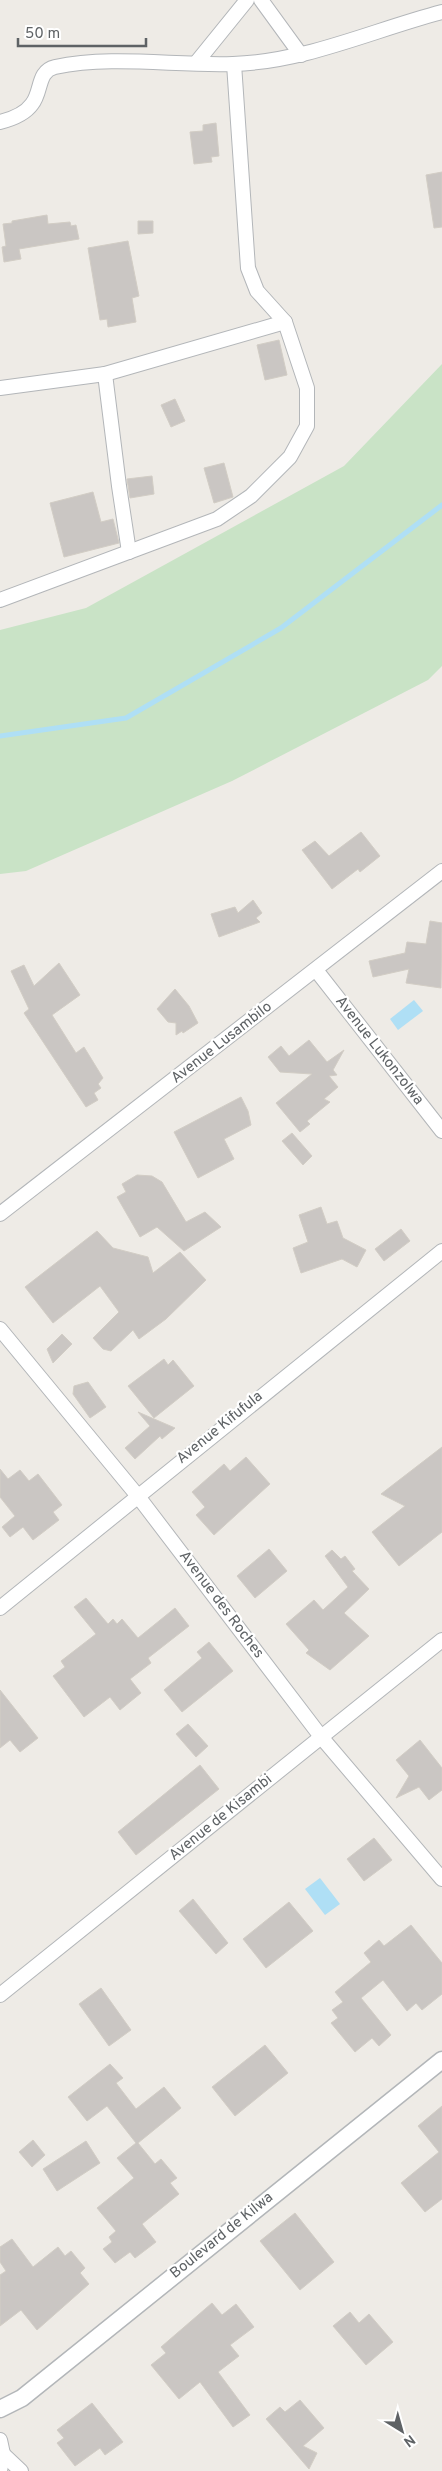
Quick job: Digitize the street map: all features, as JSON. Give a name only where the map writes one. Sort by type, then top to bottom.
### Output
[{"type":"street","points":[[196,63],[247,0]]},
{"type":"street","points":[[261,0],[301,55]]},
{"type":"street","points":[[0,122],[24,113],[34,102],[44,74],[52,68],[108,62],[234,64],[301,55],[442,12]]},
{"type":"street","points":[[0,600],[217,519],[251,496],[290,457],[307,426],[307,388],[285,322],[257,291],[248,268],[234,64]]},
{"type":"street","points":[[0,388],[105,374],[285,322]]},
{"type":"street","points":[[105,374],[129,552]]},
{"type":"street","name":"Avenue Lusambilo","points":[[0,1214],[442,871]]},
{"type":"street","name":"Avenue Lukonzolwa","points":[[316,970],[442,1131]]},
{"type":"street","name":"Avenue Kifufula","points":[[0,1608],[137,1495],[442,1251]]},
{"type":"street","name":"Avenue des Roches","points":[[0,1329],[137,1495],[322,1738],[442,1879]]},
{"type":"street","name":"Avenue de Kisambi","points":[[0,1995],[442,1640]]},
{"type":"street","name":"Boulevard de Kilwa","points":[[0,2409],[22,2398],[442,2060]]},
{"type":"street","points":[[0,2440],[3,2454],[0,2470]]},
{"type":"street","points":[[3,2454],[21,2471]]},
{"type":"green space","points":[[442,364],[442,666],[428,680],[232,781],[26,871],[0,874],[0,630],[86,608],[344,466]]},
{"type":"water","points":[[414,1000],[423,1011],[398,1030],[390,1019]]},
{"type":"water","points":[[320,1878],[340,1904],[325,1915],[305,1889]]},
{"type":"building","points":[[216,123],[219,156],[211,157],[212,162],[194,164],[190,132],[203,131],[203,125]]},
{"type":"building","points":[[442,172],[442,227],[434,228],[426,175]]},
{"type":"building","points":[[47,215],[48,224],[70,222],[71,226],[76,225],[79,239],[19,249],[21,259],[4,262],[2,247],[6,246],[3,224]]},
{"type":"building","points":[[138,221],[153,221],[153,233],[138,234]]},
{"type":"building","points":[[128,241],[139,296],[132,298],[136,322],[108,327],[107,319],[100,320],[88,248]]},
{"type":"building","points":[[279,340],[287,375],[265,380],[257,345]]},
{"type":"building","points":[[175,399],[185,421],[171,427],[161,405]]},
{"type":"building","points":[[224,463],[233,497],[214,503],[204,468]]},
{"type":"building","points":[[152,476],[154,494],[130,498],[127,479]]},
{"type":"building","points":[[93,492],[101,522],[113,519],[119,543],[64,557],[50,503]]},
{"type":"building","points":[[361,832],[380,856],[360,872],[358,869],[332,889],[302,850],[315,841],[329,856]]},
{"type":"building","points":[[253,900],[262,913],[256,918],[260,922],[219,937],[211,914],[235,907],[238,913]]},
{"type":"building","points":[[430,921],[442,923],[441,988],[406,983],[409,969],[373,977],[369,961],[405,953],[407,942],[426,944]]},
{"type":"building","points":[[59,963],[80,995],[52,1015],[76,1053],[84,1047],[103,1078],[98,1084],[101,1088],[94,1093],[98,1100],[86,1107],[24,1013],[29,1009],[11,971],[24,965],[34,986]]},
{"type":"building","points":[[175,989],[189,1006],[198,1023],[183,1033],[182,1031],[176,1035],[176,1023],[168,1022],[157,1009]]},
{"type":"building","points":[[309,1040],[327,1062],[344,1050],[333,1070],[337,1075],[329,1076],[338,1087],[324,1099],[330,1102],[307,1121],[310,1124],[300,1132],[276,1103],[312,1074],[280,1072],[268,1057],[281,1046],[289,1056]]},
{"type":"building","points":[[241,1097],[248,1111],[251,1125],[224,1139],[234,1159],[198,1178],[174,1132]]},
{"type":"building","points":[[292,1133],[312,1156],[303,1165],[282,1141]]},
{"type":"building","points":[[137,1175],[152,1176],[162,1182],[186,1222],[205,1212],[221,1227],[184,1251],[157,1227],[140,1237],[117,1197],[126,1192],[122,1184]]},
{"type":"building","points":[[321,1207],[327,1224],[337,1221],[343,1238],[366,1250],[357,1267],[342,1259],[301,1273],[293,1248],[308,1242],[299,1215]]},
{"type":"building","points":[[401,1229],[410,1241],[384,1261],[375,1249]]},
{"type":"building","points":[[97,1231],[113,1248],[148,1257],[153,1273],[180,1252],[206,1280],[166,1319],[139,1339],[133,1330],[111,1351],[103,1349],[93,1338],[119,1312],[100,1286],[53,1323],[25,1287]]},
{"type":"building","points":[[62,1334],[72,1344],[53,1363],[47,1349]]},
{"type":"building","points":[[164,1359],[168,1365],[173,1360],[194,1386],[154,1418],[128,1386]]},
{"type":"building","points":[[88,1382],[106,1407],[90,1418],[73,1394],[74,1386]]},
{"type":"building","points":[[138,1412],[175,1428],[162,1439],[160,1436],[135,1459],[125,1448],[150,1426]]},
{"type":"building","points":[[442,1447],[442,1532],[399,1566],[372,1532],[405,1506],[381,1494]]},
{"type":"building","points":[[246,1457],[270,1484],[214,1535],[196,1515],[205,1507],[192,1492],[224,1464],[230,1471]]},
{"type":"building","points":[[0,1469],[8,1479],[20,1470],[29,1481],[38,1474],[62,1505],[53,1512],[59,1520],[33,1540],[23,1527],[10,1537],[2,1527],[15,1516],[0,1497]]},
{"type":"building","points":[[269,1549],[287,1571],[255,1598],[237,1576]]},
{"type":"building","points":[[332,1550],[341,1559],[345,1556],[355,1569],[352,1571],[369,1589],[344,1613],[369,1636],[330,1670],[306,1653],[309,1650],[286,1624],[314,1600],[323,1610],[348,1587],[325,1556]]},
{"type":"building","points":[[86,1598],[108,1624],[113,1619],[117,1624],[122,1619],[138,1638],[175,1608],[189,1626],[148,1658],[151,1663],[130,1679],[141,1693],[120,1710],[110,1697],[84,1717],[53,1676],[65,1667],[61,1661],[96,1634],[74,1607]]},
{"type":"building","points":[[209,1642],[233,1671],[182,1712],[164,1690],[202,1658],[197,1652]]},
{"type":"building","points":[[0,1690],[38,1738],[20,1752],[10,1740],[0,1748]]},
{"type":"building","points":[[188,1724],[208,1746],[196,1757],[176,1734]]},
{"type":"building","points":[[420,1740],[442,1768],[442,1790],[429,1800],[419,1787],[396,1798],[409,1776],[396,1760]]},
{"type":"building","points":[[200,1765],[219,1789],[136,1855],[118,1832]]},
{"type":"building","points":[[374,1838],[392,1860],[364,1881],[347,1859]]},
{"type":"building","points":[[193,1899],[228,1943],[216,1954],[179,1911]]},
{"type":"building","points":[[289,1902],[313,1931],[266,1968],[243,1939]]},
{"type":"building","points":[[411,1925],[442,1963],[442,1994],[422,2010],[416,2003],[407,2011],[383,1980],[361,1998],[391,2035],[379,2046],[372,2038],[355,2052],[331,2023],[338,2018],[332,2010],[343,2002],[335,1992],[371,1962],[364,1953],[379,1940],[384,1946]]},
{"type":"building","points":[[101,1988],[131,2030],[109,2046],[79,2004]]},
{"type":"building","points":[[265,2045],[288,2073],[235,2116],[212,2087]]},
{"type":"building","points":[[110,2064],[123,2078],[116,2083],[136,2109],[164,2087],[181,2108],[138,2143],[155,2164],[161,2159],[177,2178],[170,2183],[179,2194],[142,2224],[156,2242],[135,2258],[130,2252],[115,2263],[103,2249],[112,2242],[109,2237],[116,2231],[97,2208],[134,2178],[117,2158],[136,2143],[107,2106],[87,2121],[68,2097]]},
{"type":"building","points":[[442,2106],[442,2199],[425,2212],[401,2183],[439,2152],[418,2126]]},
{"type":"building","points":[[33,2140],[45,2155],[32,2167],[19,2152]]},
{"type":"building","points":[[86,2141],[100,2163],[57,2191],[43,2169]]},
{"type":"building","points":[[295,2213],[334,2262],[300,2290],[260,2241]]},
{"type":"building","points":[[12,2239],[33,2267],[58,2247],[65,2256],[71,2251],[85,2268],[80,2273],[89,2284],[37,2330],[21,2310],[0,2326],[0,2275],[6,2271],[0,2262],[0,2247]]},
{"type":"building","points":[[212,2303],[222,2315],[236,2304],[254,2327],[230,2345],[239,2356],[218,2372],[250,2415],[233,2427],[200,2382],[179,2399],[151,2365],[166,2353],[161,2347]]},
{"type":"building","points":[[350,2312],[359,2323],[369,2314],[393,2342],[366,2365],[333,2326]]},
{"type":"building","points":[[300,2400],[324,2428],[303,2446],[317,2453],[309,2469],[266,2419],[280,2407],[285,2412]]},
{"type":"building","points":[[92,2403],[123,2442],[105,2455],[100,2448],[75,2466],[57,2443],[64,2438],[57,2430]]},
{"type":"waterway","points":[[0,736],[126,718],[281,628],[442,505]]}]
